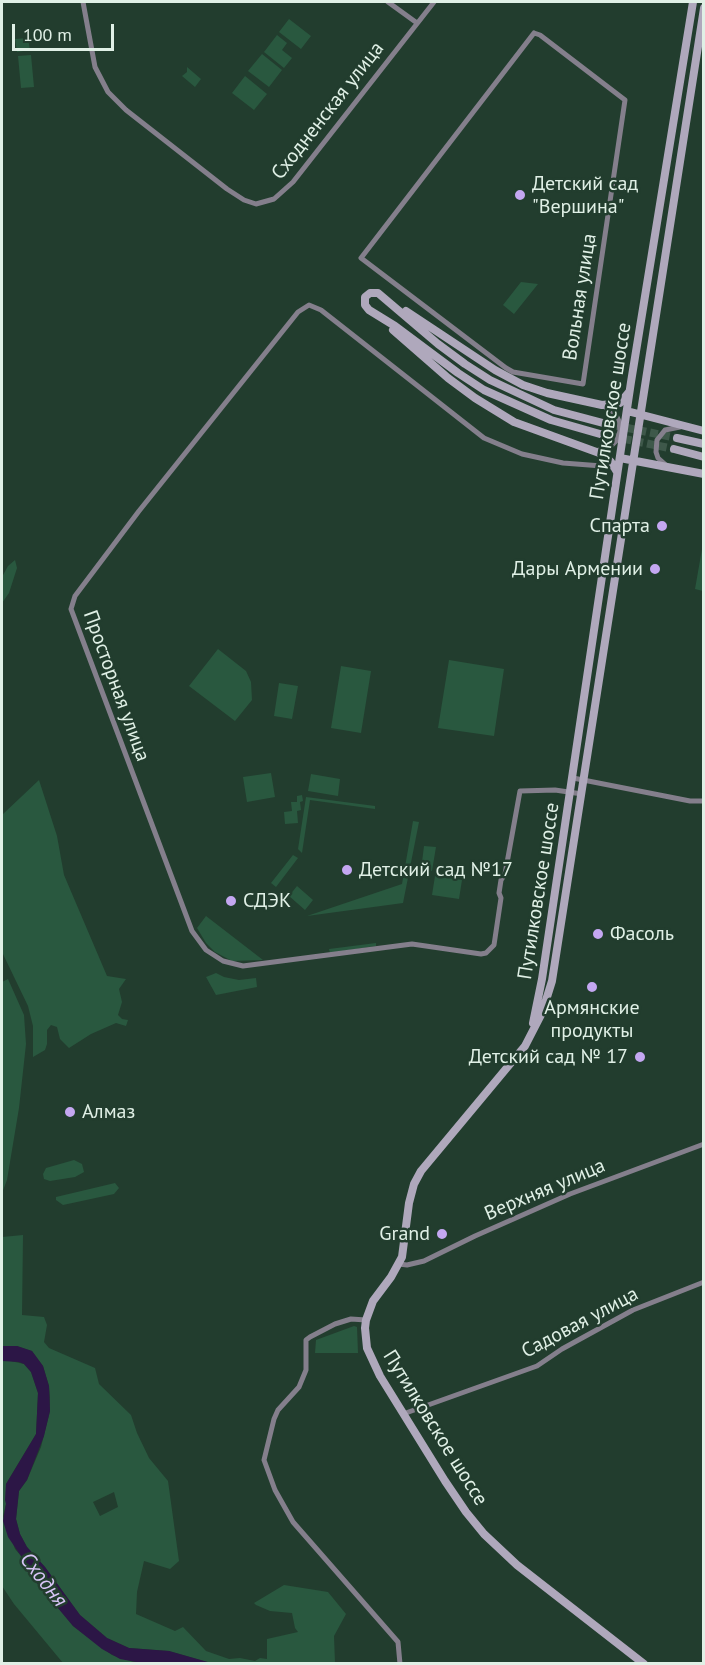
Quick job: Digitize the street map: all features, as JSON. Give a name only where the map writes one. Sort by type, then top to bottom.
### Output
[{"type":"main road","name":"Путилковское шоссе","points":[[529,1038],[542,979],[617,469],[693,2]]},
{"type":"main road","name":"Путилковское шоссе","points":[[644,1664],[517,1565],[484,1534],[461,1504],[380,1376],[367,1348],[366,1320],[373,1301],[399,1264],[405,1247],[409,1203],[414,1184],[421,1171],[512,1063],[542,1013],[552,981],[704,8]]},
{"type":"main road","points":[[617,469],[607,457],[514,422],[475,398],[448,378],[365,305],[365,297],[372,292],[381,295],[495,370],[524,385],[547,393],[602,405],[620,403],[630,391]]},
{"type":"main road","points":[[381,295],[438,344],[490,380],[554,410],[603,423]]},
{"type":"main road","points":[[374,313],[484,390],[551,420],[600,434]]},
{"type":"main road","points":[[627,411],[704,430]]},
{"type":"main road","points":[[676,438],[704,444]]},
{"type":"main road","points":[[674,449],[704,457]]},
{"type":"main road","points":[[620,458],[704,474]]},
{"type":"street","name":"Сходненская улица","points":[[83,2],[95,67],[108,92],[126,110],[227,189],[244,200],[256,204],[274,199],[293,182],[434,2]]},
{"type":"street","points":[[388,2],[417,23]]},
{"type":"street","name":"Вольная улица","points":[[534,33],[540,35],[625,100],[583,384],[513,372],[361,258],[534,33]]},
{"type":"street","name":"Просторная улица","points":[[582,794],[555,790],[520,791],[505,874],[501,880],[499,893],[501,898],[494,945],[486,953],[479,954],[412,944],[243,966],[223,961],[206,950],[192,931],[71,609],[75,596],[139,511],[298,312],[309,305],[321,310],[484,438],[522,454],[563,463],[617,469]]},
{"type":"street","points":[[591,450],[606,449],[614,444],[619,435],[618,417],[611,409],[602,405]]},
{"type":"street","points":[[668,467],[658,458],[657,440],[665,430],[685,426]]},
{"type":"street","points":[[573,778],[690,801],[704,801]]},
{"type":"street","name":"Верхняя улица","points":[[399,1264],[424,1262],[475,1236],[560,1198],[704,1144]]},
{"type":"street","name":"Садовая улица","points":[[403,1414],[537,1366],[562,1349],[633,1310],[704,1282]]},
{"type":"street","points":[[366,1320],[351,1319],[335,1324],[306,1340],[306,1370],[299,1387],[278,1410],[264,1460],[275,1490],[293,1522],[398,1642],[400,1664]]},
{"type":"green space","points":[[289,19],[311,36],[301,49],[279,32]]},
{"type":"green space","points":[[277,35],[287,43],[282,50],[292,58],[284,68],[264,52]]},
{"type":"green space","points":[[28,38],[30,50],[17,52],[15,39]]},
{"type":"green space","points":[[262,54],[282,70],[269,87],[248,71]]},
{"type":"green space","points":[[31,55],[34,87],[21,88],[18,56]]},
{"type":"green space","points":[[187,67],[201,79],[195,87],[182,76],[187,72]]},
{"type":"green space","points":[[245,76],[267,94],[254,110],[232,93]]},
{"type":"green space","points":[[521,282],[538,284],[514,314],[503,305]]},
{"type":"green space","points":[[702,549],[704,549],[703,591],[695,589]]},
{"type":"green space","points":[[15,560],[17,568],[9,593],[2,603],[2,577],[8,566]]},
{"type":"green space","points":[[218,649],[246,671],[251,682],[252,700],[235,721],[189,686]]},
{"type":"green space","points":[[449,660],[504,669],[494,736],[438,728]]},
{"type":"green space","points":[[341,666],[371,671],[361,733],[331,728]]},
{"type":"green space","points":[[279,683],[298,686],[292,719],[274,716]]},
{"type":"green space","points":[[271,773],[275,797],[247,802],[243,777]]},
{"type":"green space","points":[[311,774],[340,779],[338,796],[308,791]]},
{"type":"green space","points":[[39,780],[57,836],[64,875],[107,976],[126,979],[119,989],[122,1002],[118,1015],[128,1020],[126,1026],[116,1023],[91,1034],[69,1048],[60,1039],[57,1027],[51,1025],[47,1030],[45,1050],[33,1057],[33,1026],[28,1006],[2,952],[2,815]]},
{"type":"green space","points":[[302,795],[301,810],[297,811],[298,823],[285,824],[284,812],[292,811],[291,802],[297,802],[297,796]]},
{"type":"green space","points":[[306,797],[375,806],[375,809],[310,800],[302,853],[298,849]]},
{"type":"green space","points":[[413,821],[419,822],[403,903],[307,916],[402,884]]},
{"type":"green space","points":[[424,846],[436,847],[432,871],[421,870]]},
{"type":"green space","points":[[293,855],[298,858],[276,887],[271,883]]},
{"type":"green space","points":[[435,876],[462,880],[459,899],[432,895]]},
{"type":"green space","points":[[297,886],[313,900],[305,910],[289,896]]},
{"type":"green space","points":[[206,916],[263,960],[232,961],[215,952],[197,928]]},
{"type":"green space","points":[[376,943],[376,946],[330,953],[329,949]]},
{"type":"green space","points":[[216,973],[239,980],[256,978],[257,987],[216,995],[206,977]]},
{"type":"green space","points":[[8,979],[24,1015],[26,1044],[19,1108],[7,1180],[2,1193],[2,982]]},
{"type":"green space","points":[[74,1160],[82,1164],[84,1172],[75,1177],[50,1181],[44,1179],[43,1174],[46,1168]]},
{"type":"green space","points":[[115,1183],[119,1188],[114,1194],[63,1205],[56,1200],[56,1197]]},
{"type":"green space","points":[[23,1235],[22,1315],[44,1317],[47,1325],[44,1342],[49,1348],[95,1368],[99,1384],[131,1415],[149,1458],[168,1481],[179,1561],[170,1569],[144,1561],[137,1592],[136,1614],[175,1631],[183,1627],[206,1651],[229,1659],[240,1658],[255,1661],[260,1658],[267,1659],[267,1639],[298,1632],[292,1613],[270,1611],[254,1603],[284,1585],[328,1592],[346,1614],[334,1636],[335,1663],[211,1663],[169,1651],[129,1648],[107,1638],[80,1615],[45,1567],[27,1547],[16,1519],[19,1491],[27,1480],[41,1447],[50,1411],[50,1398],[43,1366],[32,1351],[17,1346],[2,1346],[2,1237]],"holes":[[[114,1492],[118,1507],[100,1516],[93,1502]]]},
{"type":"green space","points":[[354,1326],[357,1327],[358,1353],[315,1353],[316,1340]]},
{"type":"green space","points":[[2,1361],[24,1364],[31,1372],[38,1393],[36,1434],[6,1484],[6,1504],[3,1516],[15,1549],[21,1556],[24,1566],[73,1626],[112,1655],[134,1662],[147,1663],[63,1663],[2,1586]]},
{"type":"water","name":"Сходня","points":[[2,1346],[17,1346],[32,1351],[43,1366],[49,1386],[50,1411],[44,1436],[27,1480],[19,1491],[16,1519],[27,1547],[45,1567],[80,1615],[107,1638],[129,1648],[169,1651],[211,1663],[147,1664],[120,1659],[102,1649],[73,1626],[26,1570],[21,1556],[8,1537],[3,1521],[6,1484],[36,1434],[38,1393],[31,1372],[24,1364],[2,1361]]},
{"type":"tunnel","points":[[603,423],[677,438]]},
{"type":"tunnel","points":[[600,434],[674,449]]},
{"type":"place","name":"Детский сад \"Вершина\"","points":[[520,195]]},
{"type":"place","name":"Спарта","points":[[662,526]]},
{"type":"place","name":"Дары Армении","points":[[655,569]]},
{"type":"place","name":"Детский сад №17","points":[[347,870]]},
{"type":"place","name":"СДЭК","points":[[231,901]]},
{"type":"place","name":"Фасоль","points":[[598,934]]},
{"type":"place","name":"Армянские продукты","points":[[592,987]]},
{"type":"place","name":"Детский сад № 17","points":[[640,1057]]},
{"type":"place","name":"Алмаз","points":[[70,1112]]},
{"type":"place","name":"Grand","points":[[442,1234]]}]
